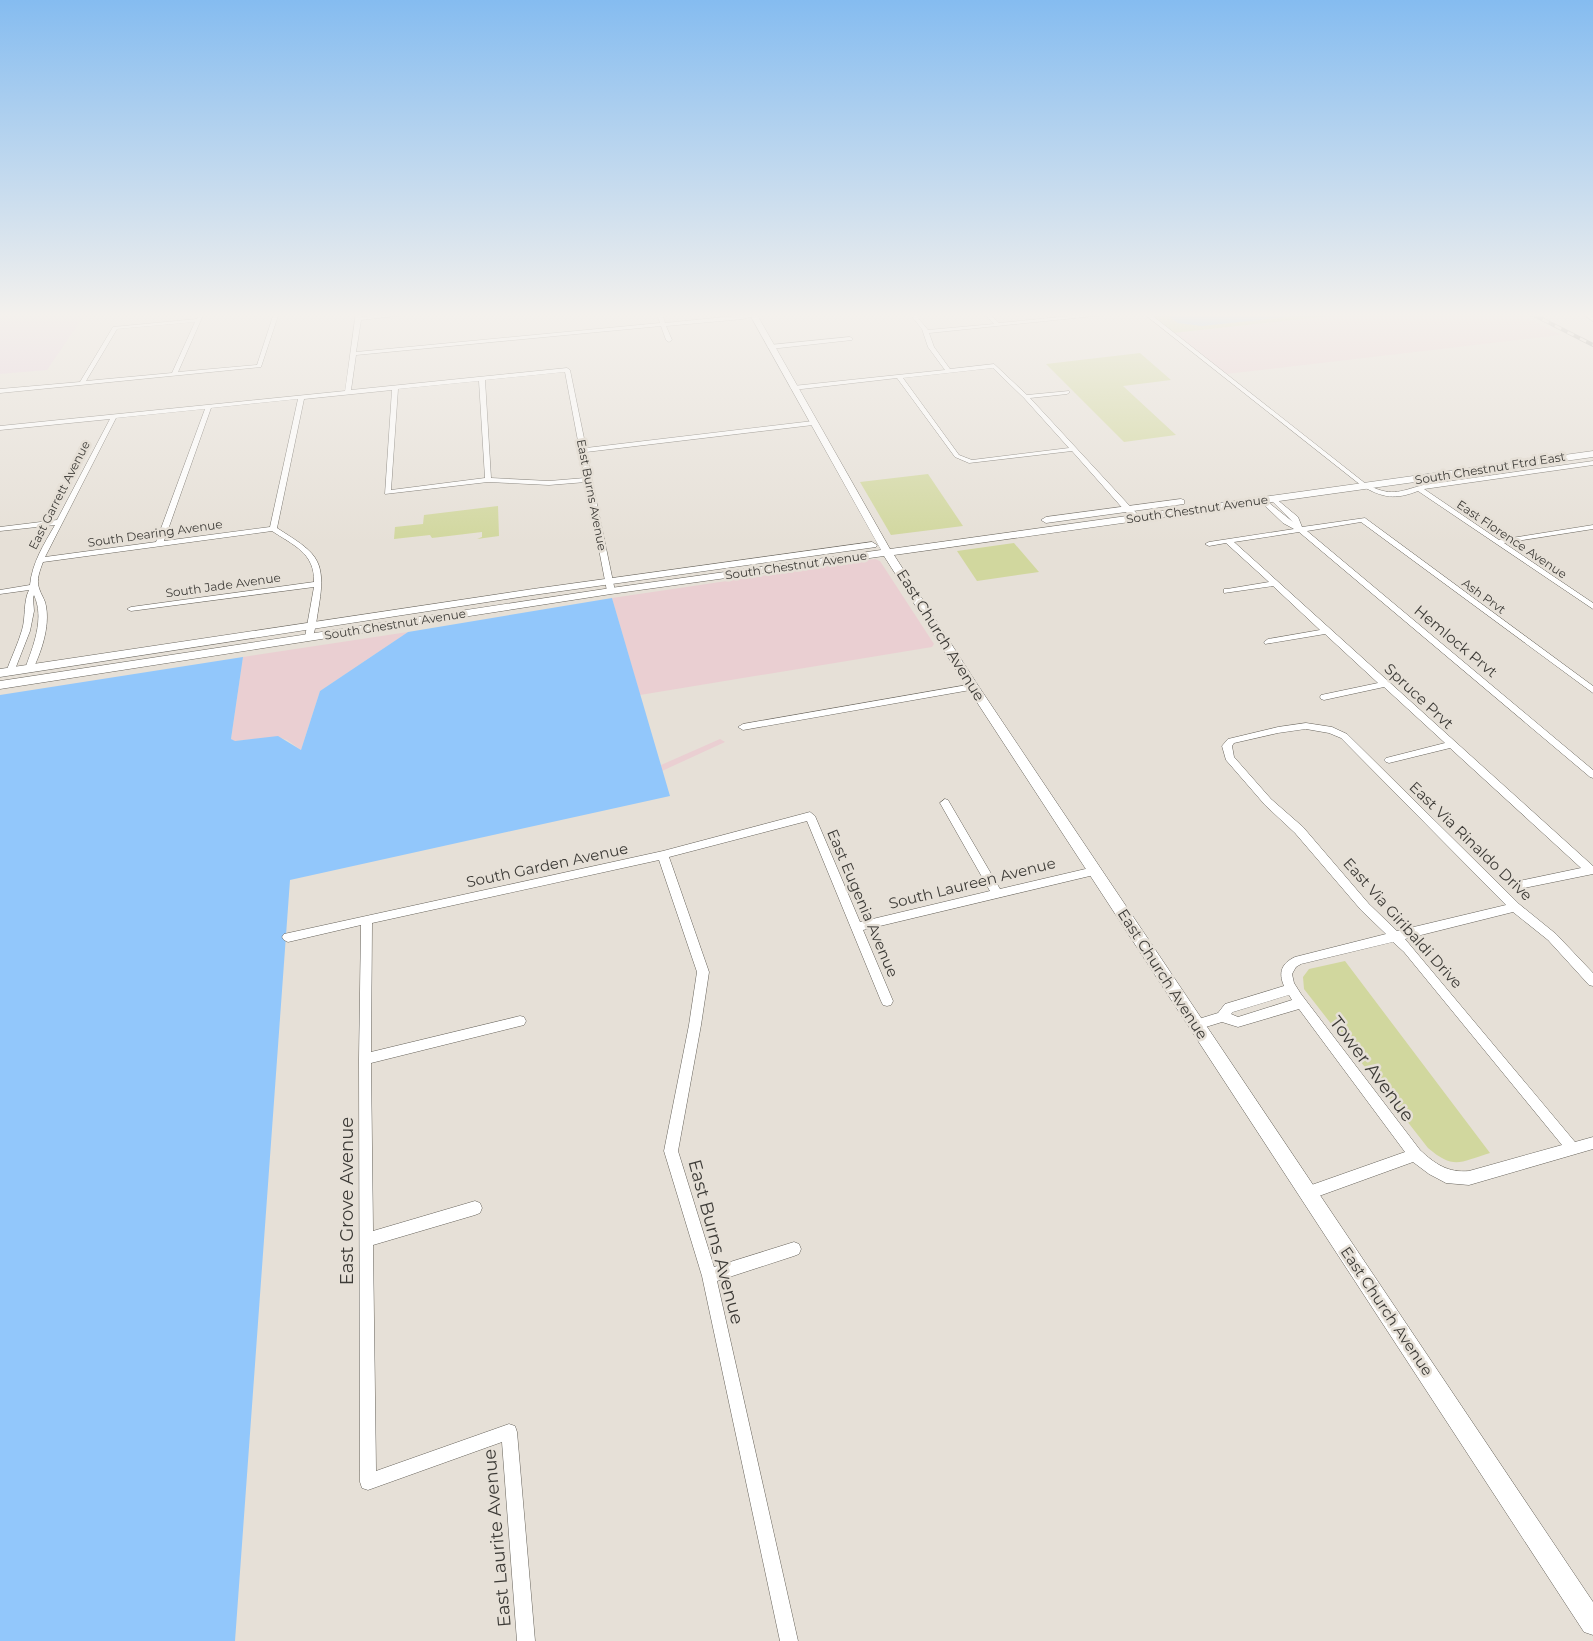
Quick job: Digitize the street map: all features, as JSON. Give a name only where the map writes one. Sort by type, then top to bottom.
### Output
[{"type":"main road","name":"East Church Avenue","points":[[794,390],[884,548],[973,687],[1593,1623]]},
{"type":"main road","name":"South Chestnut Avenue","points":[[884,548],[1128,509],[1593,445]]},
{"type":"main road","name":"South Chestnut Avenue","points":[[0,685],[310,632],[610,586],[884,548],[1136,518],[1593,454]]},
{"type":"main road","name":"South Chestnut Avenue","points":[[5,672],[310,632]]},
{"type":"street","points":[[0,391],[15,390]]},
{"type":"street","points":[[0,428],[371,390]]},
{"type":"street","points":[[396,390],[387,493],[488,480],[549,483],[589,480]]},
{"type":"street","points":[[483,390],[488,480]]},
{"type":"street","name":"East Burns Avenue","points":[[571,390],[610,586]]},
{"type":"street","points":[[909,390],[957,456],[971,462],[1073,449]]},
{"type":"street","points":[[1018,390],[1136,518]]},
{"type":"street","points":[[1242,390],[1364,485]]},
{"type":"street","points":[[1026,398],[1067,392]]},
{"type":"street","points":[[302,396],[273,529],[295,543],[315,560],[318,584],[310,632]]},
{"type":"street","points":[[159,544],[209,406]]},
{"type":"street","name":"East Garrett Avenue","points":[[5,672],[26,631],[30,611],[29,598],[34,587],[35,574],[40,560],[114,416]]},
{"type":"street","points":[[583,450],[813,423]]},
{"type":"street","name":"South Chestnut Ftrd East","points":[[1364,485],[1385,496],[1401,495],[1419,489],[1593,463]]},
{"type":"street","name":"East Florence Avenue","points":[[1419,489],[1593,607]]},
{"type":"street","name":"Hemlock Prvt","points":[[1267,499],[1286,521],[1300,529],[1593,774]]},
{"type":"street","name":"Ash Prvt","points":[[1300,529],[1362,520],[1593,690]]},
{"type":"street","points":[[0,529],[59,522]]},
{"type":"street","points":[[1498,542],[1593,527]]},
{"type":"street","name":"South Dearing Avenue","points":[[40,560],[273,529]]},
{"type":"street","points":[[1209,544],[1300,529]]},
{"type":"street","name":"Spruce Prvt","points":[[1229,542],[1452,746],[1592,870]]},
{"type":"street","name":"South Jade Avenue","points":[[131,609],[318,584]]},
{"type":"street","points":[[1227,591],[1274,584]]},
{"type":"street","points":[[0,592],[34,587],[41,596],[44,615],[42,632],[29,669]]},
{"type":"street","points":[[1268,642],[1327,631]]},
{"type":"street","points":[[1324,697],[1386,684]]},
{"type":"street","points":[[743,727],[973,687]]},
{"type":"street","name":"East Via Rinaldo Drive","points":[[1227,746],[1231,741],[1238,738],[1307,726],[1325,727],[1344,736],[1516,907],[1552,937],[1593,981]]},
{"type":"street","name":"East Via Giribaldi Drive","points":[[1227,746],[1229,758],[1268,802],[1299,830],[1365,907],[1396,936],[1573,1149]]},
{"type":"street","points":[[1388,760],[1452,746]]},
{"type":"street","points":[[945,803],[997,894]]},
{"type":"street","name":"South Garden Avenue","points":[[288,937],[663,856],[810,816]]},
{"type":"street","name":"East Eugenia Avenue","points":[[810,816],[858,927],[887,1001]]},
{"type":"street","name":"East Burns Avenue","points":[[663,856],[703,972],[671,1151],[709,1276],[790,1641]]},
{"type":"street","points":[[1519,885],[1592,870]]},
{"type":"street","name":"South Laureen Avenue","points":[[858,927],[1094,871]]},
{"type":"street","points":[[1222,1017],[1229,1008],[1292,989],[1286,977],[1287,969],[1291,963],[1516,907]]},
{"type":"street","name":"East Grove Avenue","points":[[367,920],[365,1059],[368,1482],[509,1432]]},
{"type":"street","name":"Tower Avenue","points":[[1292,989],[1416,1155],[1431,1170],[1458,1180],[1593,1143]]},
{"type":"street","points":[[1196,1025],[1222,1017],[1238,1022],[1301,1003]]},
{"type":"street","points":[[365,1059],[520,1021]]},
{"type":"street","points":[[1308,1193],[1416,1155]]},
{"type":"street","points":[[366,1240],[475,1208]]},
{"type":"street","points":[[709,1276],[794,1249]]},
{"type":"street","name":"East Laurite Avenue","points":[[509,1432],[526,1641]]},
{"type":"shaded area","points":[[875,559],[880,561],[934,644],[932,647],[640,695],[612,598]]},
{"type":"shaded area","points":[[408,632],[320,691],[301,750],[287,740],[278,737],[234,741],[231,739],[243,657]]},
{"type":"shaded area","points":[[720,739],[725,742],[662,771],[661,765]]},
{"type":"green space","points":[[1072,390],[1127,390],[1176,435],[1124,442]]},
{"type":"green space","points":[[928,474],[963,526],[891,535],[860,482]]},
{"type":"green space","points":[[498,506],[499,536],[477,539],[482,537],[482,532],[432,538],[430,535],[394,539],[395,527],[423,524],[424,515]]},
{"type":"green space","points":[[1014,543],[1039,572],[977,581],[957,551]]},
{"type":"green space","points":[[1345,961],[1490,1153],[1464,1161],[1451,1162],[1428,1148],[1304,989],[1303,977],[1309,969]]},
{"type":"water","points":[[612,598],[670,796],[290,880],[235,1641],[0,1641],[0,695],[243,657],[231,739],[235,741],[278,736],[301,750],[320,691],[408,632]]}]
